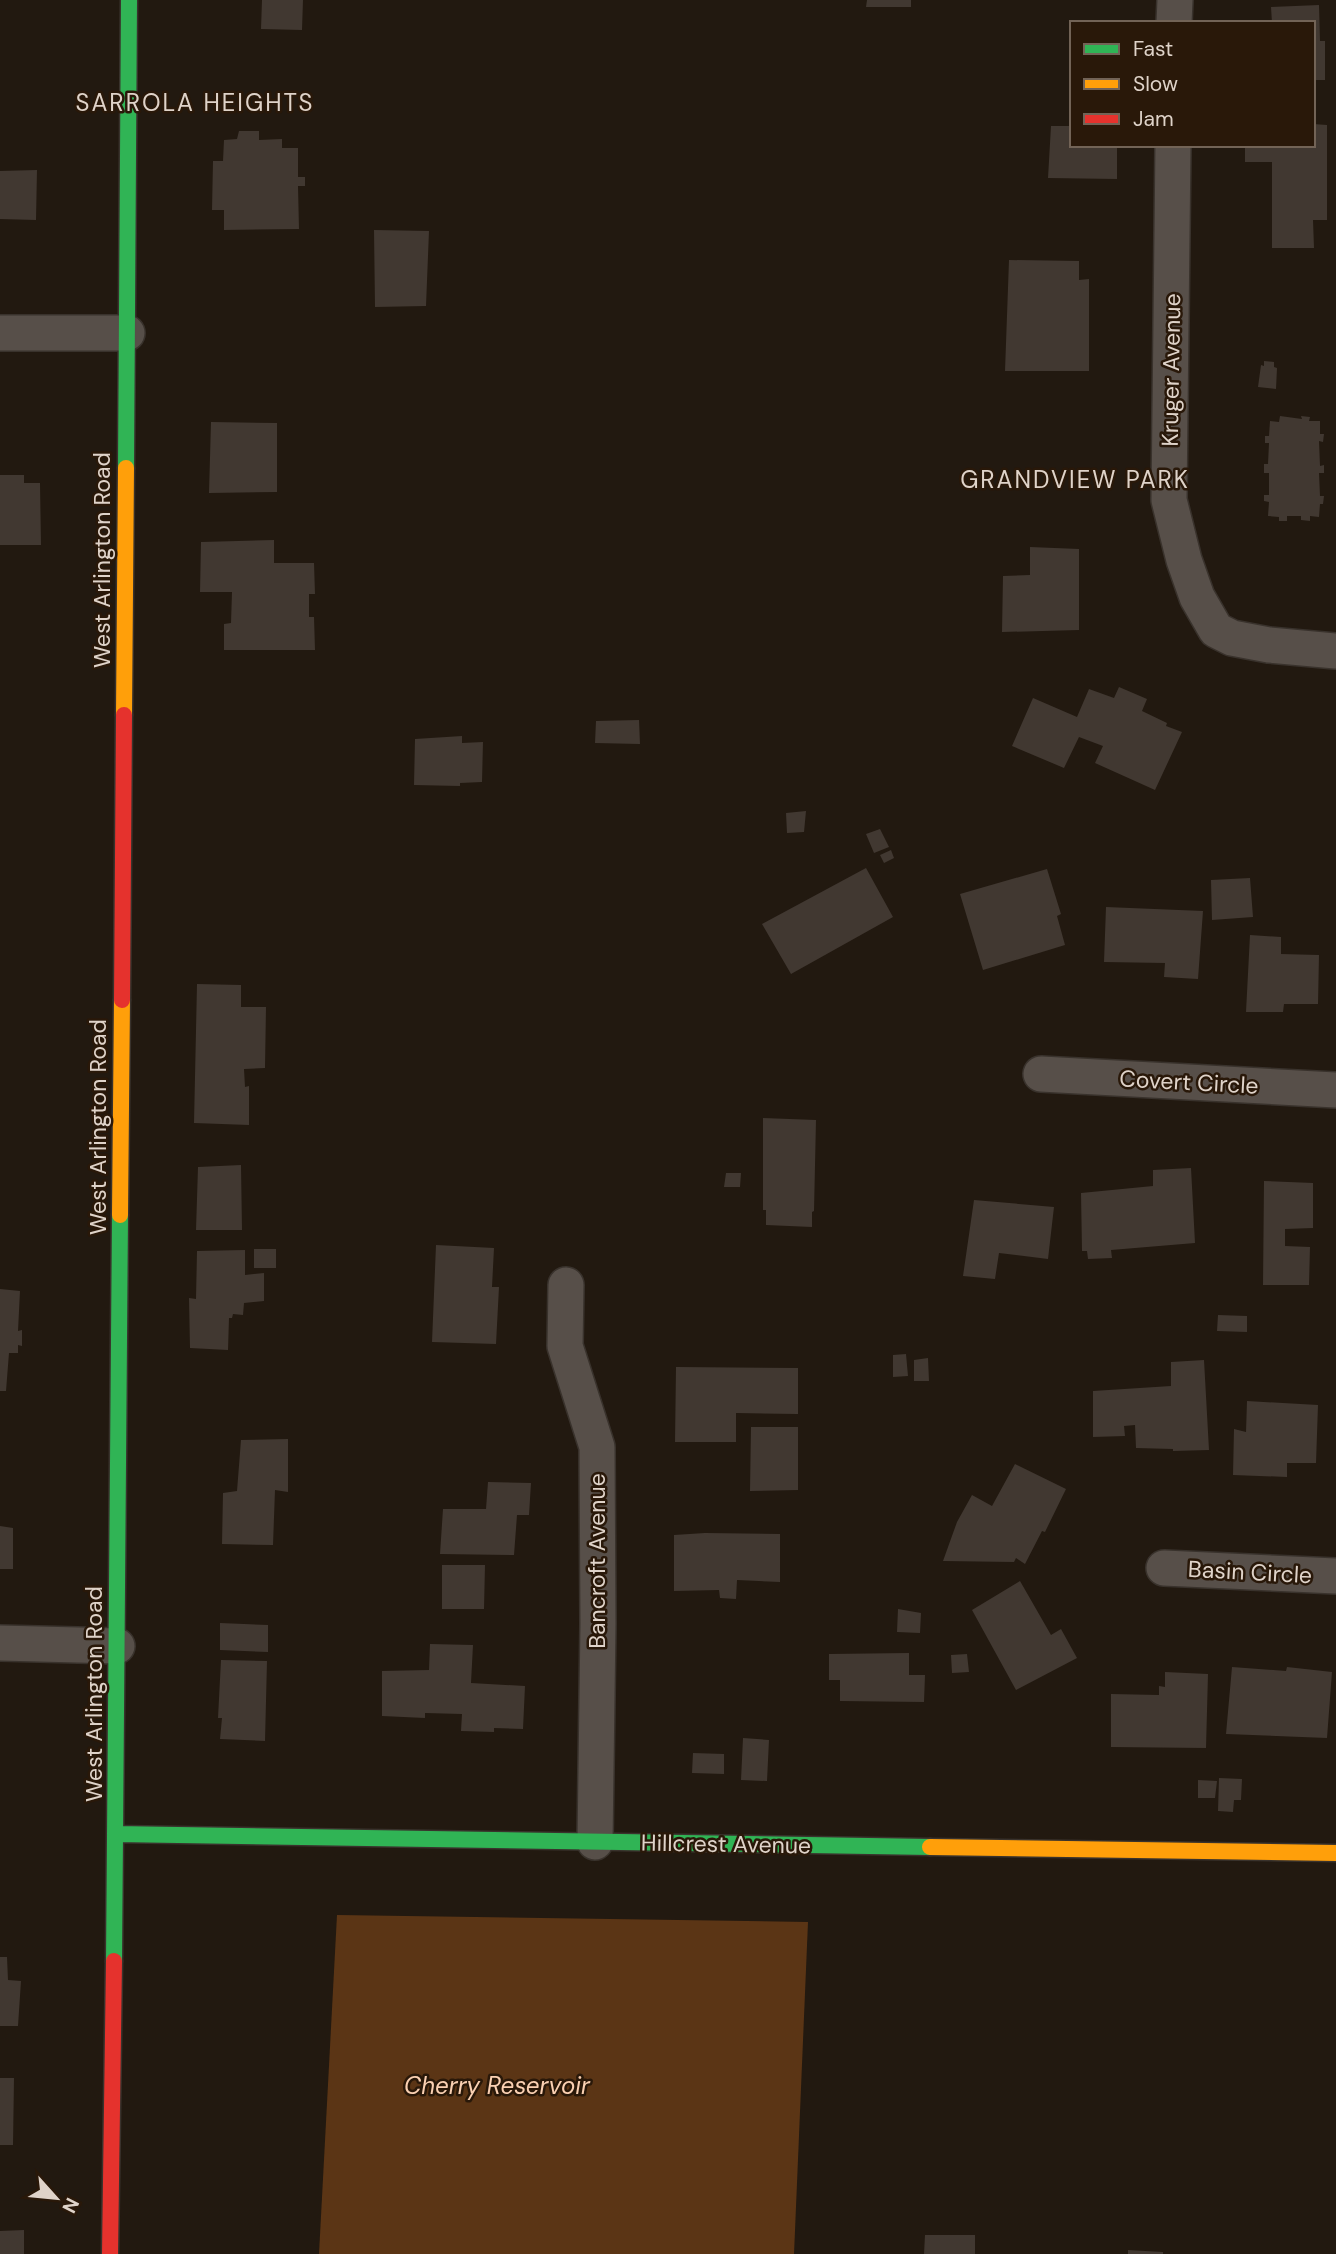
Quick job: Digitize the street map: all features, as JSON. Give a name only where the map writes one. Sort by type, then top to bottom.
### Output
[{"type":"street","name":"West Arlington Road","points":[[110,2254],[116,1834],[129,0]]},
{"type":"street","points":[[1174,21],[1175,0]]},
{"type":"street","name":"Kruger Avenue","points":[[1173,147],[1170,500],[1184,561],[1197,597],[1216,630],[1233,639],[1336,651]]},
{"type":"street","points":[[0,333],[127,332]]},
{"type":"street","name":"Covert Circle","points":[[1041,1074],[1336,1090]]},
{"type":"street","name":"Bancroft Avenue","points":[[566,1285],[565,1346],[597,1447],[595,1842]]},
{"type":"street","name":"Basin Circle","points":[[1164,1568],[1336,1576]]},
{"type":"street","points":[[0,1643],[117,1646]]},
{"type":"street","name":"Hillcrest Avenue","points":[[116,1834],[1336,1853]]},
{"type":"water","name":"Cherry Reservoir","points":[[337,1915],[808,1922],[794,2254],[319,2254]]},
{"type":"building","points":[[262,0],[303,0],[302,30],[261,29]]},
{"type":"building","points":[[867,0],[911,0],[911,7],[866,7]]},
{"type":"building","points":[[1319,5],[1320,41],[1325,41],[1325,80],[1315,80],[1315,21],[1272,21],[1271,7]]},
{"type":"building","points":[[1315,124],[1327,125],[1327,220],[1313,220],[1314,248],[1272,248],[1272,162],[1245,162],[1245,147],[1315,147]]},
{"type":"building","points":[[1051,126],[1070,126],[1070,147],[1117,147],[1117,179],[1048,178]]},
{"type":"building","points":[[239,131],[259,131],[259,140],[282,139],[282,148],[298,148],[298,177],[305,177],[305,186],[298,186],[299,229],[224,230],[224,210],[212,210],[213,161],[223,161],[224,140],[237,139]]},
{"type":"building","points":[[37,170],[36,220],[0,219],[0,171]]},
{"type":"building","points":[[374,230],[429,231],[426,306],[375,307]]},
{"type":"building","points":[[1009,260],[1079,261],[1079,280],[1089,279],[1089,371],[1005,371]]},
{"type":"building","points":[[1264,361],[1274,362],[1274,367],[1277,368],[1276,389],[1258,387]]},
{"type":"building","points":[[1280,416],[1302,419],[1301,416],[1310,417],[1309,421],[1320,421],[1320,434],[1324,434],[1323,442],[1319,441],[1320,466],[1324,465],[1324,473],[1319,473],[1323,504],[1320,504],[1319,517],[1310,516],[1310,521],[1301,520],[1301,516],[1287,516],[1287,521],[1279,521],[1279,517],[1268,516],[1269,502],[1264,501],[1264,495],[1269,495],[1269,473],[1264,473],[1264,464],[1268,464],[1269,443],[1265,443],[1265,436],[1269,436],[1270,421],[1279,422]]},
{"type":"building","points":[[211,422],[277,423],[277,492],[209,493]]},
{"type":"building","points":[[0,475],[24,475],[24,483],[40,483],[41,545],[0,545]]},
{"type":"building","points":[[274,540],[274,563],[314,563],[315,594],[309,594],[309,617],[314,617],[315,650],[224,650],[224,624],[231,623],[232,592],[200,592],[201,542]]},
{"type":"building","points":[[1030,547],[1079,549],[1079,630],[1002,632],[1003,576],[1030,575]]},
{"type":"building","points":[[1119,687],[1147,699],[1142,711],[1167,723],[1166,726],[1182,732],[1155,790],[1095,763],[1103,746],[1079,737],[1064,768],[1012,746],[1033,698],[1077,717],[1089,689],[1114,698]]},
{"type":"building","points":[[639,720],[640,744],[595,743],[596,721]]},
{"type":"building","points":[[462,736],[462,743],[483,742],[482,782],[460,783],[460,786],[414,785],[415,739]]},
{"type":"building","points":[[806,811],[804,832],[787,833],[786,813]]},
{"type":"building","points":[[880,829],[889,847],[874,853],[866,834]]},
{"type":"building","points":[[891,850],[894,858],[884,863],[880,855]]},
{"type":"building","points":[[866,868],[893,917],[791,974],[762,924]]},
{"type":"building","points":[[1047,869],[1061,914],[1057,916],[1065,945],[983,970],[960,894]]},
{"type":"building","points":[[1250,878],[1253,917],[1212,920],[1211,880]]},
{"type":"building","points":[[1106,907],[1203,911],[1198,979],[1164,977],[1165,963],[1104,962]]},
{"type":"building","points":[[1250,935],[1281,937],[1281,954],[1319,955],[1318,1004],[1284,1004],[1283,1012],[1246,1012]]},
{"type":"building","points":[[197,984],[241,985],[241,1007],[266,1007],[265,1068],[244,1069],[245,1087],[249,1086],[249,1125],[194,1123]]},
{"type":"building","points":[[763,1118],[816,1120],[812,1227],[766,1225],[766,1210],[763,1210]]},
{"type":"building","points":[[241,1165],[242,1230],[196,1230],[198,1167]]},
{"type":"building","points":[[1191,1168],[1195,1243],[1111,1250],[1112,1258],[1088,1259],[1087,1251],[1082,1251],[1081,1193],[1153,1186],[1153,1170]]},
{"type":"building","points":[[726,1173],[741,1173],[740,1187],[724,1187]]},
{"type":"building","points":[[1264,1181],[1313,1183],[1313,1228],[1285,1229],[1285,1246],[1310,1247],[1309,1285],[1263,1285]]},
{"type":"building","points":[[974,1200],[1054,1207],[1048,1259],[999,1253],[995,1279],[963,1276]]},
{"type":"building","points":[[436,1245],[494,1248],[492,1287],[499,1287],[496,1344],[432,1342]]},
{"type":"building","points":[[254,1249],[276,1249],[276,1268],[254,1268]]},
{"type":"building","points":[[245,1250],[245,1275],[264,1273],[264,1301],[244,1303],[243,1315],[233,1314],[232,1318],[229,1318],[228,1350],[190,1348],[189,1298],[196,1299],[197,1251]]},
{"type":"building","points":[[0,1289],[20,1291],[18,1331],[22,1330],[22,1346],[18,1345],[18,1353],[9,1353],[6,1391],[0,1391]]},
{"type":"building","points":[[1218,1315],[1247,1316],[1247,1332],[1217,1331]]},
{"type":"building","points":[[906,1354],[908,1376],[893,1377],[893,1355]]},
{"type":"building","points":[[928,1358],[929,1381],[914,1381],[914,1360]]},
{"type":"building","points":[[1204,1360],[1209,1450],[1136,1448],[1135,1425],[1124,1426],[1125,1436],[1093,1437],[1093,1391],[1171,1386],[1171,1362]]},
{"type":"building","points":[[676,1367],[798,1368],[798,1414],[736,1413],[736,1442],[675,1442]]},
{"type":"building","points":[[1247,1401],[1318,1405],[1316,1463],[1287,1463],[1287,1477],[1233,1475],[1234,1429],[1246,1432]]},
{"type":"building","points":[[751,1427],[798,1427],[798,1490],[750,1491]]},
{"type":"building","points":[[288,1439],[288,1492],[275,1490],[273,1545],[222,1544],[223,1493],[237,1491],[241,1440]]},
{"type":"building","points":[[1015,1464],[1066,1489],[1045,1532],[1042,1531],[1025,1564],[1016,1558],[1014,1562],[943,1561],[957,1522],[972,1495],[992,1506]]},
{"type":"building","points":[[488,1482],[531,1483],[529,1515],[517,1515],[514,1555],[440,1554],[443,1509],[486,1509]]},
{"type":"building","points":[[0,1526],[13,1528],[13,1569],[0,1569]]},
{"type":"building","points":[[780,1534],[780,1582],[737,1580],[736,1599],[720,1598],[719,1590],[674,1591],[674,1535]]},
{"type":"building","points":[[442,1565],[485,1565],[484,1609],[442,1609]]},
{"type":"building","points":[[1020,1581],[1051,1635],[1061,1629],[1077,1658],[1016,1690],[972,1610]]},
{"type":"building","points":[[898,1609],[921,1613],[920,1633],[897,1632]]},
{"type":"building","points":[[220,1623],[268,1625],[268,1652],[220,1650]]},
{"type":"building","points":[[430,1644],[473,1645],[471,1683],[525,1686],[523,1729],[461,1731],[462,1714],[425,1713],[425,1718],[382,1716],[382,1671],[429,1670]]},
{"type":"building","points":[[909,1653],[909,1675],[925,1675],[924,1702],[840,1701],[840,1680],[829,1680],[829,1654]]},
{"type":"building","points":[[967,1654],[969,1672],[952,1673],[951,1655]]},
{"type":"building","points":[[221,1660],[267,1661],[265,1741],[220,1739],[222,1718],[218,1718]]},
{"type":"building","points":[[1232,1667],[1286,1671],[1287,1667],[1332,1672],[1327,1738],[1226,1734]]},
{"type":"building","points":[[1165,1672],[1208,1674],[1206,1748],[1111,1747],[1111,1694],[1159,1695],[1159,1686],[1165,1687]]},
{"type":"building","points":[[743,1738],[769,1740],[767,1781],[741,1780]]},
{"type":"building","points":[[693,1753],[724,1754],[724,1774],[692,1773]]},
{"type":"building","points":[[1219,1778],[1242,1779],[1241,1800],[1234,1800],[1233,1812],[1218,1811]]},
{"type":"building","points":[[1198,1780],[1217,1781],[1215,1798],[1198,1798]]},
{"type":"building","points":[[0,1957],[7,1957],[8,1980],[21,1981],[18,2026],[0,2026]]},
{"type":"building","points":[[0,2078],[14,2078],[13,2145],[0,2145]]},
{"type":"building","points":[[24,2230],[24,2254],[0,2254],[0,2231]]},
{"type":"building","points":[[925,2235],[975,2235],[975,2254],[924,2254]]},
{"type":"building","points":[[1128,2250],[1163,2252],[1163,2254],[1128,2254]]},
{"type":"traffic: fast","points":[[126,468],[129,0]]},
{"type":"traffic: fast","points":[[114,1961],[120,1215]]},
{"type":"traffic: fast","points":[[116,1834],[930,1847]]},
{"type":"traffic: slow","points":[[124,715],[126,468]]},
{"type":"traffic: slow","points":[[120,1215],[122,1000]]},
{"type":"traffic: slow","points":[[930,1847],[1336,1853]]},
{"type":"traffic: jam","points":[[122,1000],[124,715]]},
{"type":"traffic: jam","points":[[110,2254],[114,1961]]},
{"type":"district","name":"SARROLA HEIGHTS","points":[[195,103]]},
{"type":"district","name":"GRANDVIEW PARK","points":[[1075,480]]}]
